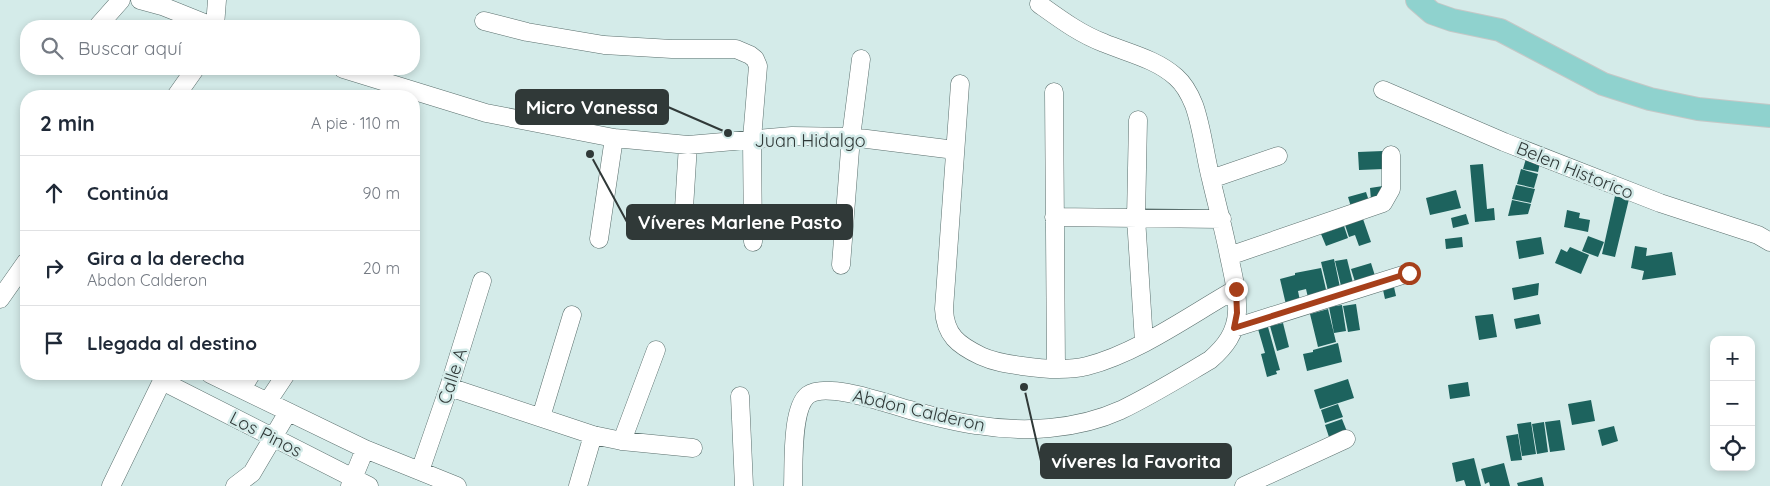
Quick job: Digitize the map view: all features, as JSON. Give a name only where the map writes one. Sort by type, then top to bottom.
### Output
[{"type":"main road","points":[[1417,0],[1432,13],[1452,20],[1500,30],[1603,84],[1640,96],[1698,109],[1770,116]]},
{"type":"street","points":[[104,20],[122,0]]},
{"type":"street","points":[[140,0],[198,20]]},
{"type":"street","points":[[215,20],[217,0]]},
{"type":"street","name":"Abdon Calderon","points":[[793,486],[796,416],[801,404],[808,395],[820,390],[856,394],[976,425],[1021,429],[1064,426],[1095,419],[1120,410],[1182,377],[1210,360],[1223,349],[1234,328],[1237,313],[1236,289],[1222,219],[1194,106],[1185,88],[1175,76],[1156,64],[1130,52],[1103,43],[1074,28],[1039,4]]},
{"type":"street","points":[[484,21],[543,35],[604,45],[672,49],[736,49],[744,51],[755,59],[758,66],[752,139],[752,242]]},
{"type":"street","points":[[841,265],[851,137],[861,59]]},
{"type":"street","points":[[184,90],[192,75]]},
{"type":"street","name":"Juan Hidalgo","points":[[362,75],[411,90]]},
{"type":"street","points":[[960,84],[944,308],[945,322],[957,342],[985,358],[999,362],[1056,369],[1085,367],[1112,358],[1144,342],[1236,289]]},
{"type":"street","name":"Belen Historico","points":[[1382,90],[1504,142],[1651,200],[1758,235],[1770,242]]},
{"type":"street","points":[[1054,92],[1056,369]]},
{"type":"street","name":"Juan Hidalgo","points":[[420,93],[486,113],[614,138],[688,144],[792,136],[851,137],[955,150]]},
{"type":"street","points":[[1138,120],[1136,218],[1144,342]]},
{"type":"street","points":[[599,239],[614,138]]},
{"type":"street","points":[[683,224],[688,144]]},
{"type":"street","points":[[1229,256],[1383,202],[1391,190],[1392,155]]},
{"type":"street","points":[[1211,179],[1278,156]]},
{"type":"street","points":[[1054,217],[1222,219]]},
{"type":"street","points":[[0,299],[17,270]]},
{"type":"street","points":[[1234,328],[1409,273]]},
{"type":"street","name":"Calle A","points":[[420,471],[449,387],[482,280]]},
{"type":"street","points":[[541,418],[572,315]]},
{"type":"street","points":[[622,441],[656,350]]},
{"type":"street","points":[[223,380],[366,449],[457,486]]},
{"type":"street","points":[[242,389],[247,380]]},
{"type":"street","points":[[268,401],[282,380]]},
{"type":"street","name":"Los Pinos","points":[[110,486],[162,381],[273,437],[351,482],[369,486]]},
{"type":"street","points":[[449,387],[594,435],[622,441],[693,448]]},
{"type":"street","points":[[740,396],[744,486]]},
{"type":"street","points":[[235,486],[251,479],[288,412]]},
{"type":"street","points":[[578,486],[594,435]]},
{"type":"street","points":[[1244,486],[1346,439]]},
{"type":"street","points":[[351,482],[366,449]]},
{"type":"building","points":[[1383,151],[1384,169],[1359,170],[1358,152]]},
{"type":"building","points":[[1527,155],[1541,158],[1538,172],[1523,169]]},
{"type":"building","points":[[1483,164],[1487,209],[1494,208],[1495,220],[1475,222],[1470,165]]},
{"type":"building","points":[[1521,169],[1538,174],[1534,188],[1517,184]]},
{"type":"building","points":[[1516,185],[1535,189],[1531,203],[1512,199]]},
{"type":"building","points":[[1383,186],[1385,198],[1371,200],[1370,188]]},
{"type":"building","points":[[1456,190],[1461,208],[1430,215],[1426,198]]},
{"type":"building","points":[[1366,192],[1370,204],[1352,210],[1348,197]]},
{"type":"building","points":[[1615,196],[1629,199],[1615,257],[1602,254]]},
{"type":"building","points":[[1512,200],[1531,204],[1528,214],[1508,216]]},
{"type":"building","points":[[1567,210],[1580,213],[1579,218],[1590,220],[1588,232],[1564,227]]},
{"type":"building","points":[[1466,214],[1469,224],[1453,228],[1451,218]]},
{"type":"building","points":[[1363,219],[1371,242],[1359,246],[1355,235],[1349,237],[1345,225]]},
{"type":"building","points":[[1344,226],[1348,238],[1326,246],[1321,234]]},
{"type":"building","points":[[1588,236],[1604,242],[1598,257],[1582,251]]},
{"type":"building","points":[[1462,237],[1463,247],[1446,249],[1445,239]]},
{"type":"building","points":[[1541,237],[1544,254],[1519,259],[1516,241]]},
{"type":"building","points":[[1635,246],[1647,248],[1646,256],[1672,252],[1676,275],[1642,280],[1644,271],[1631,268]]},
{"type":"building","points":[[1570,247],[1589,255],[1581,274],[1555,263],[1561,249],[1567,252]]},
{"type":"building","points":[[1334,259],[1341,292],[1329,295],[1321,262]]},
{"type":"building","points":[[1347,259],[1354,287],[1342,290],[1335,261]]},
{"type":"building","points":[[1371,263],[1376,279],[1356,285],[1351,269]]},
{"type":"building","points":[[1321,268],[1328,298],[1309,302],[1306,289],[1298,291],[1301,306],[1287,309],[1280,279],[1295,275],[1295,273]]},
{"type":"building","points":[[1539,283],[1538,295],[1514,300],[1512,288]]},
{"type":"building","points":[[1394,287],[1396,296],[1385,299],[1383,290]]},
{"type":"building","points":[[1356,304],[1360,330],[1348,332],[1343,306]]},
{"type":"building","points":[[1342,305],[1346,331],[1334,333],[1329,307]]},
{"type":"building","points":[[1328,309],[1336,342],[1318,347],[1310,314]]},
{"type":"building","points":[[1493,314],[1497,337],[1479,340],[1475,316]]},
{"type":"building","points":[[1539,314],[1541,324],[1516,329],[1514,319]]},
{"type":"building","points":[[1283,323],[1289,347],[1277,351],[1270,326]]},
{"type":"building","points":[[1268,327],[1280,370],[1276,371],[1277,374],[1267,377],[1261,354],[1265,353],[1258,329]]},
{"type":"building","points":[[1338,343],[1342,362],[1307,371],[1303,354]]},
{"type":"building","points":[[1348,379],[1354,398],[1320,409],[1314,390]]},
{"type":"building","points":[[1468,382],[1470,396],[1450,399],[1448,385]]},
{"type":"building","points":[[1591,400],[1595,421],[1572,425],[1568,404]]},
{"type":"building","points":[[1338,404],[1343,417],[1325,423],[1321,410]]},
{"type":"building","points":[[1342,419],[1348,434],[1330,440],[1325,425]]},
{"type":"building","points":[[1560,420],[1565,450],[1550,452],[1545,422]]},
{"type":"building","points":[[1531,422],[1536,454],[1522,456],[1517,424]]},
{"type":"building","points":[[1544,422],[1548,452],[1537,454],[1532,424]]},
{"type":"building","points":[[1614,426],[1618,441],[1602,446],[1598,430]]},
{"type":"building","points":[[1518,434],[1522,460],[1511,461],[1506,436]]},
{"type":"building","points":[[1474,458],[1481,486],[1466,486],[1464,480],[1456,482],[1452,463]]},
{"type":"building","points":[[1504,463],[1510,486],[1490,486],[1489,482],[1485,484],[1481,469]]},
{"type":"building","points":[[1542,477],[1544,486],[1518,486],[1517,483]]},
{"type":"place","name":"Micro Vanessa","points":[[728,133]]},
{"type":"place","name":"Víveres Marlene Pasto","points":[[590,154]]},
{"type":"place","name":"víveres la Favorita","points":[[1024,387]]},
{"type":"route","points":[[1236,289],[1237,313],[1234,328],[1409,273]]}]
